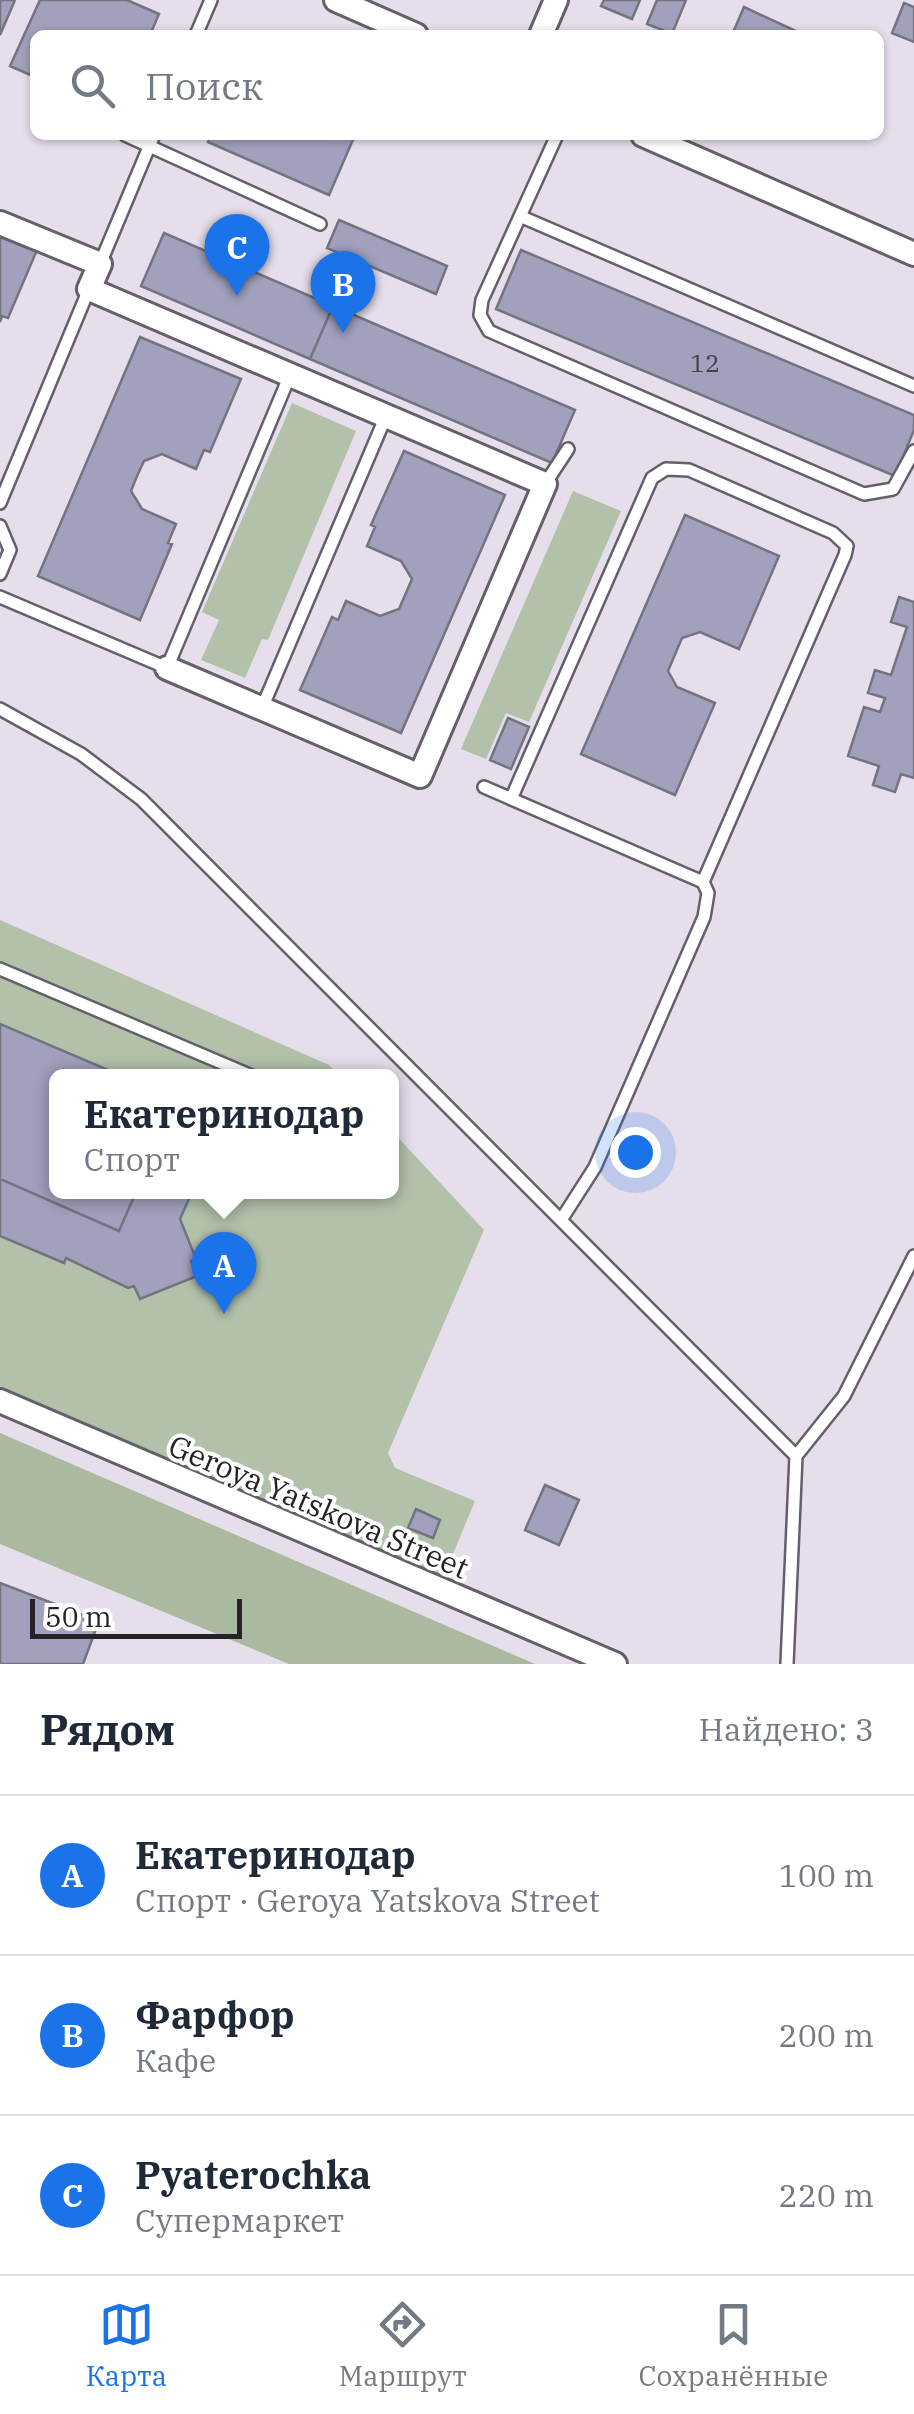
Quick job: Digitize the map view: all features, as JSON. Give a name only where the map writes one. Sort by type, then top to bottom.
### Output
[{"type":"street","points":[[336,0],[405,30]]},
{"type":"street","points":[[544,30],[556,0]]},
{"type":"street","points":[[655,140],[911,245]]},
{"type":"street","points":[[0,222],[100,264],[89,289],[545,484],[420,776],[167,668]]},
{"type":"street","name":"Geroya Yatskova Street","points":[[0,1402],[615,1664]]},
{"type":"lane","points":[[198,30],[211,0]]},
{"type":"lane","points":[[100,264],[152,140],[320,224]]},
{"type":"lane","points":[[555,140],[482,300],[480,315],[489,331],[502,340],[864,494],[880,495],[893,489],[914,451]]},
{"type":"lane","points":[[522,217],[914,386]]},
{"type":"lane","points":[[0,504],[89,289]]},
{"type":"lane","points":[[0,597],[167,668],[290,374]]},
{"type":"lane","points":[[262,708],[386,416]]},
{"type":"lane","points":[[545,484],[568,449]]},
{"type":"lane","points":[[511,799],[652,478],[666,470],[688,470],[842,538],[845,555],[703,882],[708,905],[697,934],[596,1167],[561,1220]]},
{"type":"lane","points":[[0,526],[10,550],[0,574]]},
{"type":"lane","points":[[0,709],[81,754],[141,799],[796,1456]]},
{"type":"lane","points":[[484,787],[703,882]]},
{"type":"lane","points":[[0,969],[236,1069]]},
{"type":"lane","points":[[787,1664],[796,1456],[844,1396],[914,1256]]},
{"type":"green space","points":[[292,403],[356,431],[268,640],[262,639],[245,678],[201,660],[219,620],[202,612]]},
{"type":"green space","points":[[573,491],[621,511],[529,722],[506,713],[486,759],[461,749]]},
{"type":"green space","points":[[0,920],[333,1069],[49,1069],[49,1199],[399,1199],[399,1139],[484,1230],[388,1453],[395,1468],[475,1501],[438,1590],[0,1399]]},
{"type":"green space","points":[[0,1433],[535,1664],[289,1664],[0,1544]]},
{"type":"building","points":[[0,0],[15,0],[0,35]]},
{"type":"building","points":[[40,0],[127,0],[159,14],[152,30],[30,30],[30,75],[10,66]]},
{"type":"building","points":[[604,0],[640,0],[632,19],[601,6]]},
{"type":"building","points":[[657,0],[686,0],[674,30],[647,24]]},
{"type":"building","points":[[904,3],[914,7],[914,42],[892,33]]},
{"type":"building","points":[[744,7],[794,30],[734,30]]},
{"type":"building","points":[[209,140],[353,140],[329,195]]},
{"type":"building","points":[[339,220],[447,266],[436,294],[327,248]]},
{"type":"building","points":[[164,233],[333,306],[310,359],[141,286]]},
{"type":"building","points":[[0,234],[37,250],[8,318],[2,316],[0,322]]},
{"type":"building","points":[[521,250],[914,415],[914,430],[895,476],[496,309]]},
{"type":"building","points":[[333,306],[575,410],[552,463],[310,359]]},
{"type":"building","points":[[140,337],[241,379],[210,452],[204,450],[196,469],[162,454],[144,461],[137,476],[131,491],[142,509],[176,524],[168,543],[172,544],[140,620],[38,576]]},
{"type":"building","points":[[404,451],[505,495],[401,733],[300,690],[332,617],[338,620],[346,601],[380,616],[399,609],[412,579],[401,561],[367,546],[375,527],[371,525]]},
{"type":"building","points":[[685,515],[779,556],[739,649],[700,632],[682,638],[668,671],[677,687],[715,703],[675,795],[581,754]]},
{"type":"building","points":[[899,597],[914,602],[914,778],[901,774],[895,792],[873,785],[879,766],[848,756],[864,707],[880,712],[885,698],[868,693],[875,670],[891,675],[907,627],[891,622]]},
{"type":"building","points":[[508,718],[529,727],[511,769],[490,760]]},
{"type":"building","points":[[0,1024],[106,1069],[49,1069],[49,1199],[133,1199],[119,1231],[0,1179]]},
{"type":"building","points":[[0,1179],[119,1231],[133,1199],[189,1199],[180,1219],[196,1259],[191,1261],[197,1276],[140,1299],[134,1286],[128,1288],[66,1258],[64,1263],[0,1236]]},
{"type":"building","points":[[545,1485],[579,1500],[559,1545],[525,1530]]},
{"type":"building","points":[[416,1509],[440,1520],[433,1538],[408,1528]]},
{"type":"building","points":[[0,1583],[99,1621],[83,1664],[0,1664]]},
{"type":"place","name":"Pyaterochka","points":[[237,296]]},
{"type":"place","name":"Фарфор","points":[[343,333]]},
{"type":"place","name":"Екатеринодар","points":[[224,1314]]}]
